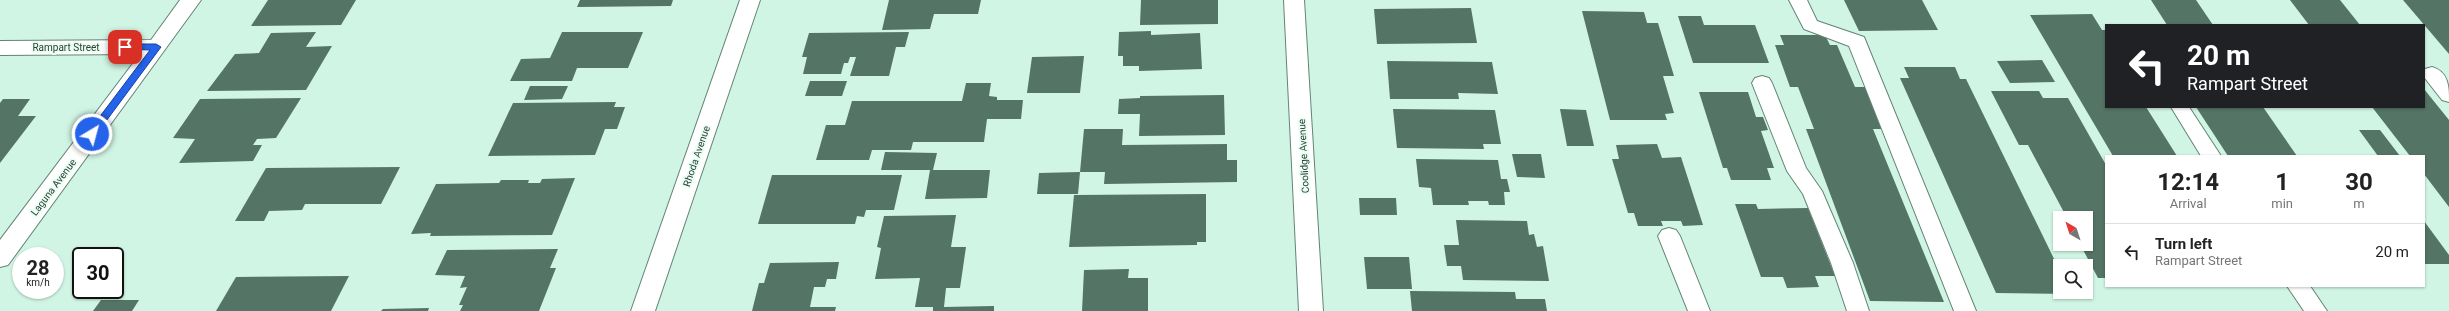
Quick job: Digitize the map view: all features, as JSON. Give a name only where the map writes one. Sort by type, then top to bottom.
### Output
[{"type":"street","name":"Laguna Avenue","points":[[0,258],[191,0]]},
{"type":"street","name":"Rhoda Avenue","points":[[643,311],[750,0]]},
{"type":"street","name":"Coolidge Avenue","points":[[1294,0],[1311,311]]},
{"type":"street","name":"Rampart Street","points":[[0,48],[156,47]]},
{"type":"lane","points":[[1798,0],[1810,25],[1857,42],[1966,311]]},
{"type":"lane","points":[[2432,74],[2449,95]]},
{"type":"lane","points":[[1762,83],[1797,171],[1812,191],[1842,263],[1858,311]]},
{"type":"lane","points":[[2180,108],[2210,155]]},
{"type":"lane","points":[[1669,236],[1699,311]]},
{"type":"lane","points":[[2299,287],[2316,311]]},
{"type":"building","points":[[268,0],[356,0],[341,25],[251,26]]},
{"type":"building","points":[[580,0],[673,0],[671,6],[577,7]]},
{"type":"building","points":[[889,0],[981,0],[978,14],[934,14],[930,29],[882,30]]},
{"type":"building","points":[[1141,0],[1218,0],[1218,24],[1140,25]]},
{"type":"building","points":[[1844,0],[1922,0],[1938,30],[1859,31]]},
{"type":"building","points":[[2151,0],[2196,0],[2212,24],[2166,24]]},
{"type":"building","points":[[2290,0],[2340,0],[2359,24],[2308,24]]},
{"type":"building","points":[[2403,0],[2449,0],[2449,54],[2425,24]]},
{"type":"building","points":[[1471,8],[1477,43],[1377,44],[1374,9]]},
{"type":"building","points":[[1582,11],[1644,12],[1647,23],[1658,23],[1674,76],[1663,76],[1674,113],[1665,114],[1667,120],[1610,120]]},
{"type":"building","points":[[2092,14],[2102,30],[2105,30],[2105,108],[2147,108],[2176,155],[2112,155],[2030,15]]},
{"type":"building","points":[[1678,16],[1701,16],[1704,25],[1755,25],[1769,63],[1693,63]]},
{"type":"building","points":[[1151,31],[1151,35],[1200,33],[1202,69],[1139,71],[1139,66],[1123,66],[1123,56],[1118,56],[1119,32]]},
{"type":"building","points":[[316,32],[306,47],[332,46],[306,90],[207,91],[235,54],[259,53],[271,33]]},
{"type":"building","points":[[562,32],[643,32],[628,68],[577,68],[572,81],[510,81],[521,59],[550,58]]},
{"type":"building","points":[[909,32],[905,47],[896,47],[889,76],[850,76],[856,57],[850,57],[848,63],[844,63],[841,74],[803,74],[807,57],[802,57],[809,33]]},
{"type":"building","points":[[1780,35],[1825,35],[1830,45],[1837,45],[1855,87],[1865,87],[1882,129],[1873,129],[1944,302],[1870,301],[1806,129],[1814,129],[1798,87],[1790,87],[1775,45],[1784,45]]},
{"type":"building","points":[[1084,56],[1080,93],[1027,93],[1032,57]]},
{"type":"building","points":[[2042,60],[2055,82],[2010,83],[1997,61]]},
{"type":"building","points":[[1387,61],[1492,62],[1498,94],[1458,93],[1459,99],[1390,99]]},
{"type":"building","points":[[1904,67],[1955,67],[1960,79],[1966,79],[2054,259],[2053,294],[1996,293],[1900,78],[1909,78]]},
{"type":"building","points":[[810,81],[847,81],[842,96],[805,96]]},
{"type":"building","points":[[966,83],[991,83],[989,96],[997,97],[997,100],[1023,100],[1021,119],[987,119],[984,142],[913,142],[911,150],[872,150],[869,160],[816,160],[826,125],[845,125],[852,101],[962,101]]},
{"type":"building","points":[[530,86],[568,86],[562,99],[524,100]]},
{"type":"building","points":[[2425,90],[2449,120],[2449,207],[2425,175],[2425,155],[2409,155],[2373,108],[2425,108]]},
{"type":"building","points":[[1991,91],[2039,91],[2043,98],[2068,98],[2105,163],[2105,278],[2098,278],[2093,269],[2093,259],[2088,259],[2084,251],[2093,251],[2093,211],[2063,211],[2028,145],[2019,145]]},
{"type":"building","points":[[1699,92],[1748,92],[1756,117],[1763,117],[1768,130],[1761,131],[1774,168],[1767,168],[1771,180],[1731,180],[1727,168],[1723,168]]},
{"type":"building","points":[[1224,95],[1225,135],[1139,136],[1140,114],[1118,114],[1119,99],[1140,98],[1140,96]]},
{"type":"building","points":[[301,98],[276,138],[257,139],[253,145],[262,145],[253,161],[179,163],[195,139],[173,138],[200,99]]},
{"type":"building","points":[[3,99],[30,99],[18,116],[36,116],[0,163],[0,103]]},
{"type":"building","points":[[616,102],[614,107],[625,107],[617,129],[605,129],[595,155],[488,156],[513,103]]},
{"type":"building","points":[[2197,108],[2264,108],[2296,155],[2227,155]]},
{"type":"building","points":[[1393,109],[1495,110],[1501,144],[1483,144],[1484,149],[1397,148]]},
{"type":"building","points":[[1560,109],[1586,110],[1594,146],[1567,146]]},
{"type":"building","points":[[1084,129],[1123,129],[1122,145],[1227,144],[1227,160],[1237,160],[1237,182],[1104,184],[1105,172],[1080,172]]},
{"type":"building","points":[[2359,130],[2380,130],[2399,155],[2377,155]]},
{"type":"building","points":[[1657,144],[1662,158],[1681,157],[1703,225],[1683,226],[1681,221],[1661,221],[1663,226],[1638,226],[1634,213],[1628,213],[1612,159],[1619,159],[1616,145]]},
{"type":"building","points":[[885,152],[937,153],[933,170],[990,170],[987,198],[925,199],[930,170],[881,170]]},
{"type":"building","points":[[1512,154],[1541,154],[1545,178],[1517,177]]},
{"type":"building","points":[[1416,159],[1498,160],[1501,179],[1507,179],[1510,192],[1504,192],[1505,205],[1489,205],[1488,201],[1468,201],[1469,205],[1433,205],[1431,188],[1419,187]]},
{"type":"building","points":[[400,167],[381,204],[305,204],[302,210],[269,211],[264,221],[235,221],[266,168]]},
{"type":"building","points":[[1080,172],[1078,194],[1037,194],[1039,173]]},
{"type":"building","points":[[772,175],[902,175],[894,210],[866,210],[864,217],[857,216],[855,224],[758,224]]},
{"type":"building","points":[[575,178],[552,235],[430,236],[431,233],[411,234],[436,184],[499,183],[501,180],[529,180],[528,183],[540,183],[542,179]]},
{"type":"building","points":[[1206,194],[1206,242],[1197,242],[1197,245],[1069,247],[1074,195]]},
{"type":"building","points":[[1359,198],[1396,198],[1397,215],[1360,215]]},
{"type":"building","points":[[1735,204],[1756,204],[1758,209],[1808,208],[1835,276],[1815,276],[1819,287],[1787,288],[1783,277],[1761,277]]},
{"type":"building","points":[[956,215],[951,247],[966,247],[960,288],[946,288],[944,307],[994,306],[994,311],[933,311],[933,307],[915,307],[920,278],[875,279],[881,248],[877,247],[884,216]]},
{"type":"building","points":[[1456,220],[1527,221],[1529,235],[1534,234],[1537,247],[1543,246],[1549,281],[1463,280],[1461,266],[1447,266],[1444,245],[1459,245]]},
{"type":"building","points":[[2425,222],[2449,255],[2449,264],[2425,264]]},
{"type":"building","points":[[558,249],[550,268],[556,268],[539,311],[460,311],[463,305],[459,305],[467,287],[460,288],[465,276],[435,275],[447,250]]},
{"type":"building","points":[[1364,257],[1409,257],[1412,289],[1367,289]]},
{"type":"building","points":[[839,262],[836,279],[827,279],[825,287],[814,287],[810,307],[836,307],[835,311],[752,311],[759,283],[764,283],[770,263]]},
{"type":"building","points":[[1129,269],[1128,278],[1148,278],[1148,311],[1082,311],[1084,270]]},
{"type":"building","points":[[349,276],[331,311],[216,311],[236,277]]},
{"type":"building","points":[[1410,291],[1515,292],[1516,299],[1545,299],[1547,311],[1412,311]]},
{"type":"building","points":[[101,300],[139,300],[132,311],[93,311]]},
{"type":"building","points":[[429,308],[428,311],[381,311],[383,309]]},
{"type":"route","points":[[92,134],[156,47],[125,47]]}]
